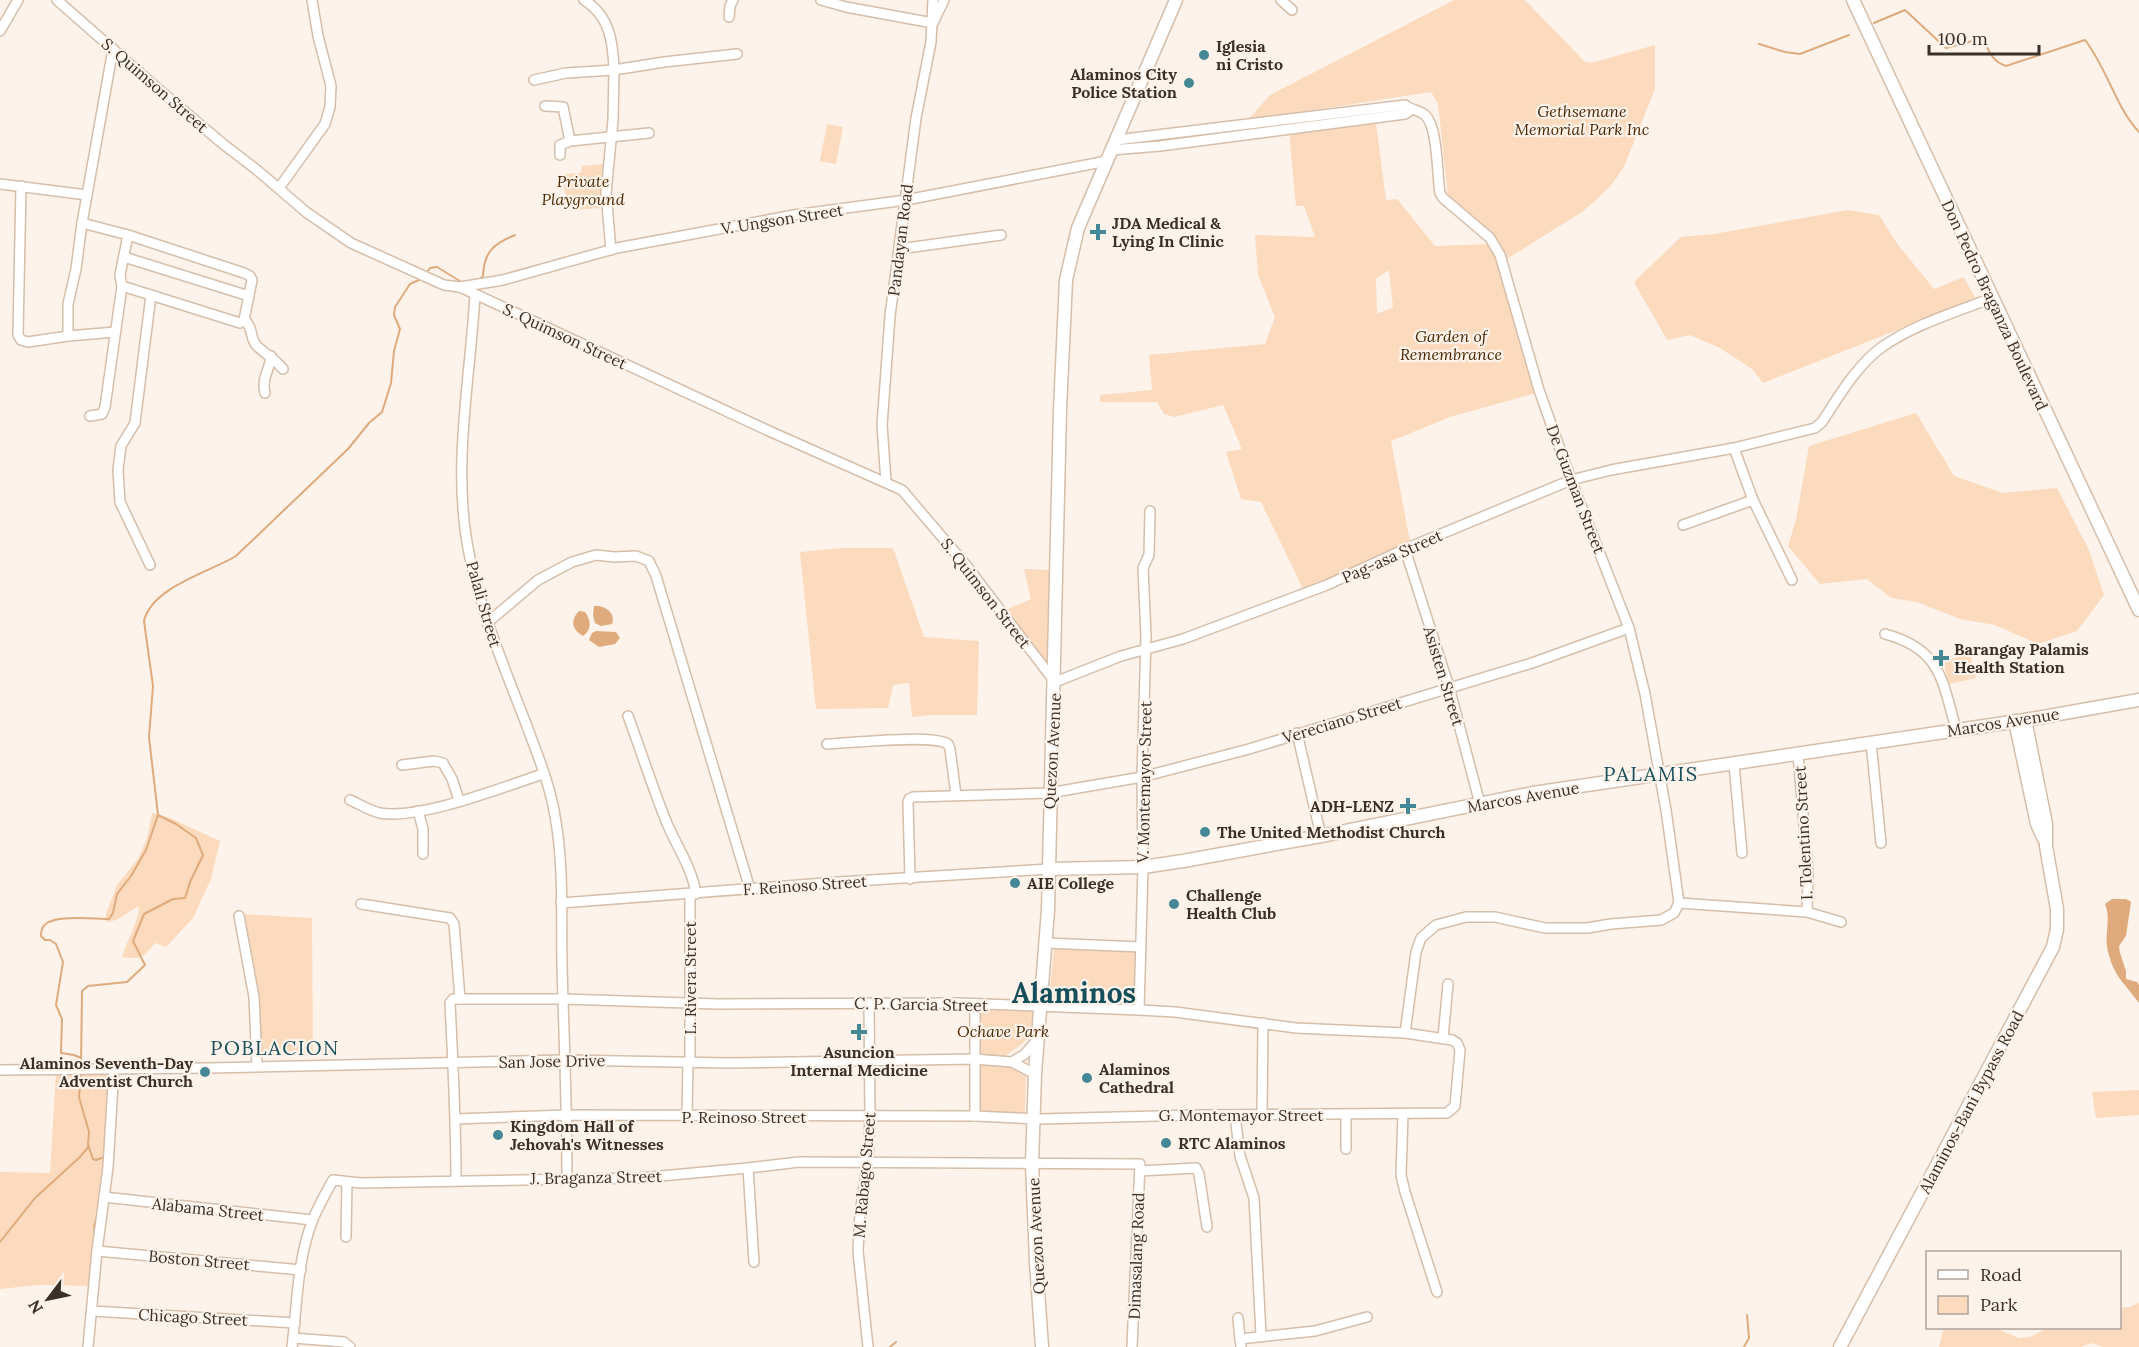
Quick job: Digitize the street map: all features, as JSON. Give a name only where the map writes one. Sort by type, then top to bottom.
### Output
[{"type":"main road","name":"Quezon Avenue","points":[[1042,1347],[1032,1164],[1035,1074],[1046,943],[1049,869],[1049,793],[1055,682],[1060,411],[1066,280],[1078,228],[1176,0]]},
{"type":"main road","name":"Don Pedro Braganza Boulevard","points":[[1853,0],[2139,610]]},
{"type":"main road","name":"Marcos Avenue","points":[[1049,869],[1143,867],[1321,836],[1533,793],[2020,721],[2139,700]]},
{"type":"main road","name":"Alaminos-Bani Bypass Road","points":[[1840,1347],[2053,947],[2057,929],[2057,909],[2046,846],[2037,824],[2020,721]]},
{"type":"street","points":[[0,31],[18,0]]},
{"type":"street","name":"S. Quimson Street","points":[[57,0],[223,144],[306,212],[351,243],[444,285],[460,287],[780,436],[902,490],[965,564],[1055,682]]},
{"type":"street","points":[[279,188],[325,124],[330,107],[330,86],[312,0]]},
{"type":"street","points":[[584,0],[601,13],[607,26],[613,51],[614,106],[606,193],[611,250]]},
{"type":"street","points":[[729,17],[729,6],[733,0]]},
{"type":"street","points":[[821,0],[846,7],[933,23],[944,0]]},
{"type":"street","name":"Pandayan Road","points":[[886,482],[882,425],[884,385],[916,118],[933,23],[933,0]]},
{"type":"street","points":[[1281,0],[1292,10]]},
{"type":"street","points":[[68,336],[68,304],[113,49]]},
{"type":"street","points":[[534,80],[566,73],[614,70],[737,54]]},
{"type":"street","name":"De Guzman Street","points":[[1244,129],[1336,119],[1405,105],[1408,112],[1424,114],[1430,122],[1439,188],[1443,198],[1490,238],[1500,255],[1539,390],[1571,480],[1629,628],[1643,684],[1679,903]]},
{"type":"street","points":[[545,106],[563,107],[570,141]]},
{"type":"street","points":[[1111,150],[1158,135],[1200,129],[1244,129]]},
{"type":"street","points":[[1200,129],[1202,140]]},
{"type":"street","points":[[1111,150],[1202,140],[1244,129]]},
{"type":"street","points":[[560,155],[560,145],[570,141],[649,133]]},
{"type":"street","points":[[1158,135],[1160,146]]},
{"type":"street","name":"V. Ungson Street","points":[[460,287],[503,280],[611,250],[794,215],[906,200],[1111,150]]},
{"type":"street","points":[[0,184],[87,195]]},
{"type":"street","points":[[21,186],[18,335],[21,340],[28,342],[115,332]]},
{"type":"street","points":[[82,223],[250,276],[252,280],[244,320]]},
{"type":"street","points":[[899,249],[1002,235]]},
{"type":"street","points":[[90,416],[102,414],[105,406],[122,286],[120,275],[128,236]]},
{"type":"street","points":[[124,257],[249,296]]},
{"type":"street","points":[[122,286],[237,322],[244,320]]},
{"type":"street","points":[[150,565],[120,502],[118,470],[121,446],[135,423],[151,295]]},
{"type":"street","name":"Palali Street","points":[[475,295],[462,454],[469,556],[487,622],[543,774],[555,814],[561,860],[567,1179]]},
{"type":"street","name":"Pag-asa Street","points":[[1055,682],[1146,648],[1183,639],[1327,585],[1405,549],[1571,480],[1611,470],[1734,448],[1815,428],[1822,422],[1865,362],[1881,347],[1904,333],[1992,298]]},
{"type":"street","points":[[244,320],[250,326],[256,345],[283,369]]},
{"type":"street","points":[[265,393],[263,380],[271,356]]},
{"type":"street","points":[[1734,448],[1753,500],[1792,580]]},
{"type":"street","points":[[1683,525],[1753,500]]},
{"type":"street","name":"V. Montemayor Street","points":[[1139,1010],[1146,648],[1143,568],[1149,555],[1150,512]]},
{"type":"street","name":"Asisten Street","points":[[1405,549],[1449,687],[1480,804]]},
{"type":"street","points":[[487,622],[538,580],[573,562],[596,555],[636,556],[649,561],[656,576],[750,889]]},
{"type":"street","name":"Vereciano Street","points":[[910,879],[909,799],[956,795],[1049,793],[1142,777],[1249,748],[1532,663],[1629,628]]},
{"type":"street","points":[[1885,634],[1923,650],[1940,675],[1956,729]]},
{"type":"street","name":"L. Rivera Street","points":[[628,716],[653,789],[670,829],[691,869],[693,894],[687,1116]]},
{"type":"street","points":[[1297,733],[1321,836]]},
{"type":"street","points":[[827,744],[913,739],[943,741],[950,749],[956,795]]},
{"type":"street","points":[[1871,742],[1881,843]]},
{"type":"street","name":"I. Tolentino Street","points":[[1798,754],[1805,824],[1807,912]]},
{"type":"street","points":[[402,765],[434,761],[443,763],[452,779],[459,800]]},
{"type":"street","points":[[1734,764],[1742,853]]},
{"type":"street","points":[[350,800],[378,812],[391,814],[418,811],[543,774]]},
{"type":"street","points":[[418,811],[423,829],[423,854]]},
{"type":"street","name":"F. Reinoso Street","points":[[561,903],[1049,869]]},
{"type":"street","points":[[1405,1033],[1416,952],[1421,938],[1436,925],[1466,917],[1495,917],[1545,928],[1587,928],[1661,920],[1674,913],[1679,903],[1807,912],[1841,922]]},
{"type":"street","points":[[361,904],[450,918],[454,924],[460,999],[453,999],[450,1004],[456,1180]]},
{"type":"street","points":[[239,916],[254,997],[257,1066]]},
{"type":"street","points":[[1046,943],[1141,947]]},
{"type":"street","points":[[1447,1039],[1448,984]]},
{"type":"street","name":"C. P. Garcia Street","points":[[460,999],[975,1004],[1139,1010],[1175,1012],[1296,1028],[1405,1033],[1447,1039]]},
{"type":"street","name":"M. Rabago Street","points":[[868,1347],[858,1251],[860,1213],[868,1162],[870,1117],[869,1003]]},
{"type":"street","points":[[975,1004],[975,1116]]},
{"type":"street","points":[[1262,1114],[1263,1023]]},
{"type":"street","name":"G. Montemayor Street","points":[[1034,1119],[1448,1113],[1455,1106],[1460,1050],[1457,1043],[1447,1039]]},
{"type":"street","points":[[1012,1062],[1025,1054],[1038,1040]]},
{"type":"street","name":"San Jose Drive","points":[[0,1070],[564,1060],[689,1062],[974,1059],[1012,1062],[1035,1074]]},
{"type":"street","points":[[88,1347],[104,1197],[114,1068]]},
{"type":"street","points":[[1346,1114],[1346,1149]]},
{"type":"street","points":[[1403,1114],[1401,1175],[1437,1292]]},
{"type":"street","name":"P. Reinoso Street","points":[[455,1119],[567,1115],[975,1116],[1034,1119]]},
{"type":"street","points":[[1236,1116],[1240,1156],[1254,1198],[1261,1335]]},
{"type":"street","name":"J. Braganza Street","points":[[293,1343],[302,1257],[312,1220],[333,1180],[347,1182],[639,1178],[800,1162],[1196,1168],[1199,1174],[1207,1227]]},
{"type":"street","name":"Dimasalang Road","points":[[1132,1347],[1140,1167]]},
{"type":"street","points":[[748,1168],[754,1262]]},
{"type":"street","points":[[346,1237],[347,1182]]},
{"type":"street","name":"Alabama Street","points":[[104,1197],[312,1220]]},
{"type":"street","name":"Boston Street","points":[[97,1251],[301,1270]]},
{"type":"street","name":"Chicago Street","points":[[92,1311],[295,1323]]},
{"type":"street","points":[[1238,1318],[1241,1343],[1261,1335],[1315,1331],[1367,1317]]},
{"type":"street","points":[[293,1343],[344,1342],[350,1347]]},
{"type":"green space","name":"Gethsemane Memorial Park Inc","points":[[1454,0],[1525,0],[1585,62],[1591,63],[1655,45],[1655,89],[1624,167],[1609,188],[1582,212],[1505,260],[1448,196],[1438,104],[1431,92],[1248,120],[1270,95]]},
{"type":"green space","name":"Garden of Remembrance","points":[[1376,122],[1386,200],[1397,199],[1435,246],[1490,244],[1493,248],[1512,305],[1536,393],[1450,417],[1391,441],[1411,547],[1305,593],[1261,502],[1241,499],[1226,452],[1242,449],[1223,405],[1174,417],[1164,414],[1157,402],[1100,402],[1100,395],[1152,390],[1149,355],[1265,344],[1275,317],[1258,275],[1255,235],[1315,237],[1304,206],[1296,206],[1289,132]],"holes":[[[1389,270],[1393,307],[1377,314],[1376,279]]]},
{"type":"green space","points":[[827,124],[843,127],[836,164],[820,161]]},
{"type":"green space","name":"Private Playground","points":[[603,164],[600,208],[574,210],[564,190],[564,174],[581,173],[582,166]]},
{"type":"green space","points":[[1848,210],[1879,215],[1898,245],[1934,289],[1964,277],[1978,303],[1915,323],[1763,383],[1752,369],[1720,348],[1690,335],[1667,340],[1634,282],[1681,237],[1714,234]]},
{"type":"green space","points":[[1916,413],[1954,476],[2003,493],[2057,488],[2089,550],[2104,595],[2077,631],[2038,644],[1995,625],[1960,619],[1917,602],[1891,598],[1867,579],[1820,584],[1788,546],[1796,520],[1809,446]]},
{"type":"green space","points":[[842,548],[893,548],[924,637],[979,641],[977,715],[912,717],[909,683],[893,685],[888,708],[816,709],[800,552]]},
{"type":"green space","points":[[1024,569],[1054,570],[1052,669],[1006,610],[1031,599]]},
{"type":"green space","points":[[1970,654],[1976,678],[1949,684],[1943,661]]},
{"type":"green space","points":[[152,813],[170,818],[220,841],[211,879],[193,918],[166,947],[155,943],[148,952],[141,956],[122,957],[137,919],[139,906],[116,920],[106,922],[106,914],[117,885],[137,860],[147,839]]},
{"type":"green space","points":[[243,914],[312,918],[313,1055],[260,1056]]},
{"type":"green space","points":[[1055,940],[1139,944],[1136,1004],[1049,1000]]},
{"type":"green space","name":"Ochave Park","points":[[980,1007],[1035,1010],[1028,1038],[1005,1056],[981,1056]]},
{"type":"green space","points":[[979,1063],[1026,1070],[1025,1113],[978,1112]]},
{"type":"green space","points":[[56,1073],[115,1074],[95,1286],[39,1285],[0,1289],[0,1172],[50,1173]]},
{"type":"green space","points":[[2139,1090],[2139,1115],[2096,1118],[2092,1092]]},
{"type":"green space","points":[[2139,1303],[2139,1347],[2103,1347],[2091,1343],[2081,1347],[1939,1347],[1944,1329],[2000,1329],[2019,1338],[2030,1337],[2046,1329],[2121,1329],[2121,1308]]},
{"type":"shaded area","points":[[594,606],[609,610],[613,620],[612,624],[601,626],[595,623]]},
{"type":"shaded area","points":[[579,611],[585,612],[589,622],[588,631],[583,636],[576,631],[573,621]]},
{"type":"shaded area","points":[[596,631],[616,632],[620,638],[615,644],[599,647],[589,640],[592,633]]},
{"type":"shaded area","points":[[2112,899],[2126,899],[2131,902],[2126,936],[2119,946],[2126,979],[2137,982],[2139,985],[2139,1003],[2119,978],[2109,957],[2108,915],[2105,904]]},
{"type":"waterway","points":[[1874,23],[1905,10],[1946,48],[1976,40],[1985,43],[1993,57],[2006,66],[2085,40],[2124,111],[2139,132]]},
{"type":"waterway","points":[[1759,44],[1800,54],[1849,35]]},
{"type":"waterway","points":[[479,280],[483,276],[485,261],[491,250],[515,235]]},
{"type":"waterway","points":[[428,271],[430,268],[437,267],[463,283]]},
{"type":"waterway","points":[[81,1066],[82,991],[88,986],[127,982],[145,965],[133,941],[144,914],[173,899],[185,898],[203,855],[196,838],[158,815],[149,737],[153,686],[144,621],[149,609],[158,599],[183,582],[236,556],[348,449],[369,423],[382,412],[391,383],[394,351],[400,329],[394,315],[395,307],[410,284],[421,279]]},
{"type":"waterway","points":[[81,1058],[61,1053],[62,1019],[56,1005],[63,962],[56,944],[41,936],[42,929],[47,923],[60,919],[109,919],[113,913],[117,894],[146,850],[158,815]]},
{"type":"waterway","points":[[81,1072],[79,1097],[89,1132],[88,1145],[93,1159],[105,1157]]},
{"type":"waterway","points":[[0,1242],[35,1198],[89,1146]]},
{"type":"waterway","points":[[96,1234],[94,1228],[97,1217]]},
{"type":"waterway","points":[[1744,1347],[1749,1338],[1747,1315]]},
{"type":"waterway","points":[[890,1347],[896,1342]]},
{"type":"place","name":"Iglesia ni Cristo","points":[[1204,55]]},
{"type":"place","name":"Alaminos City Police Station","points":[[1189,83]]},
{"type":"place","name":"JDA Medical & Lying In Clinic","points":[[1098,232]]},
{"type":"place","name":"Barangay Palamis Health Station","points":[[1941,658]]},
{"type":"place","name":"ADH-LENZ","points":[[1408,806]]},
{"type":"place","name":"The United Methodist Church","points":[[1205,832]]},
{"type":"place","name":"AIE College","points":[[1015,883]]},
{"type":"place","name":"Challenge Health Club","points":[[1174,904]]},
{"type":"place","name":"Asuncion Internal Medicine","points":[[859,1032]]},
{"type":"place","name":"Alaminos Seventh-Day Adventist Church","points":[[205,1072]]},
{"type":"place","name":"Alaminos Cathedral","points":[[1087,1078]]},
{"type":"place","name":"Kingdom Hall of Jehovah's Witnesses","points":[[498,1135]]},
{"type":"place","name":"RTC Alaminos","points":[[1166,1143]]},
{"type":"district","name":"PALAMIS","points":[[1651,773]]},
{"type":"district","name":"Alaminos","points":[[1074,993]]},
{"type":"district","name":"POBLACION","points":[[275,1047]]}]
